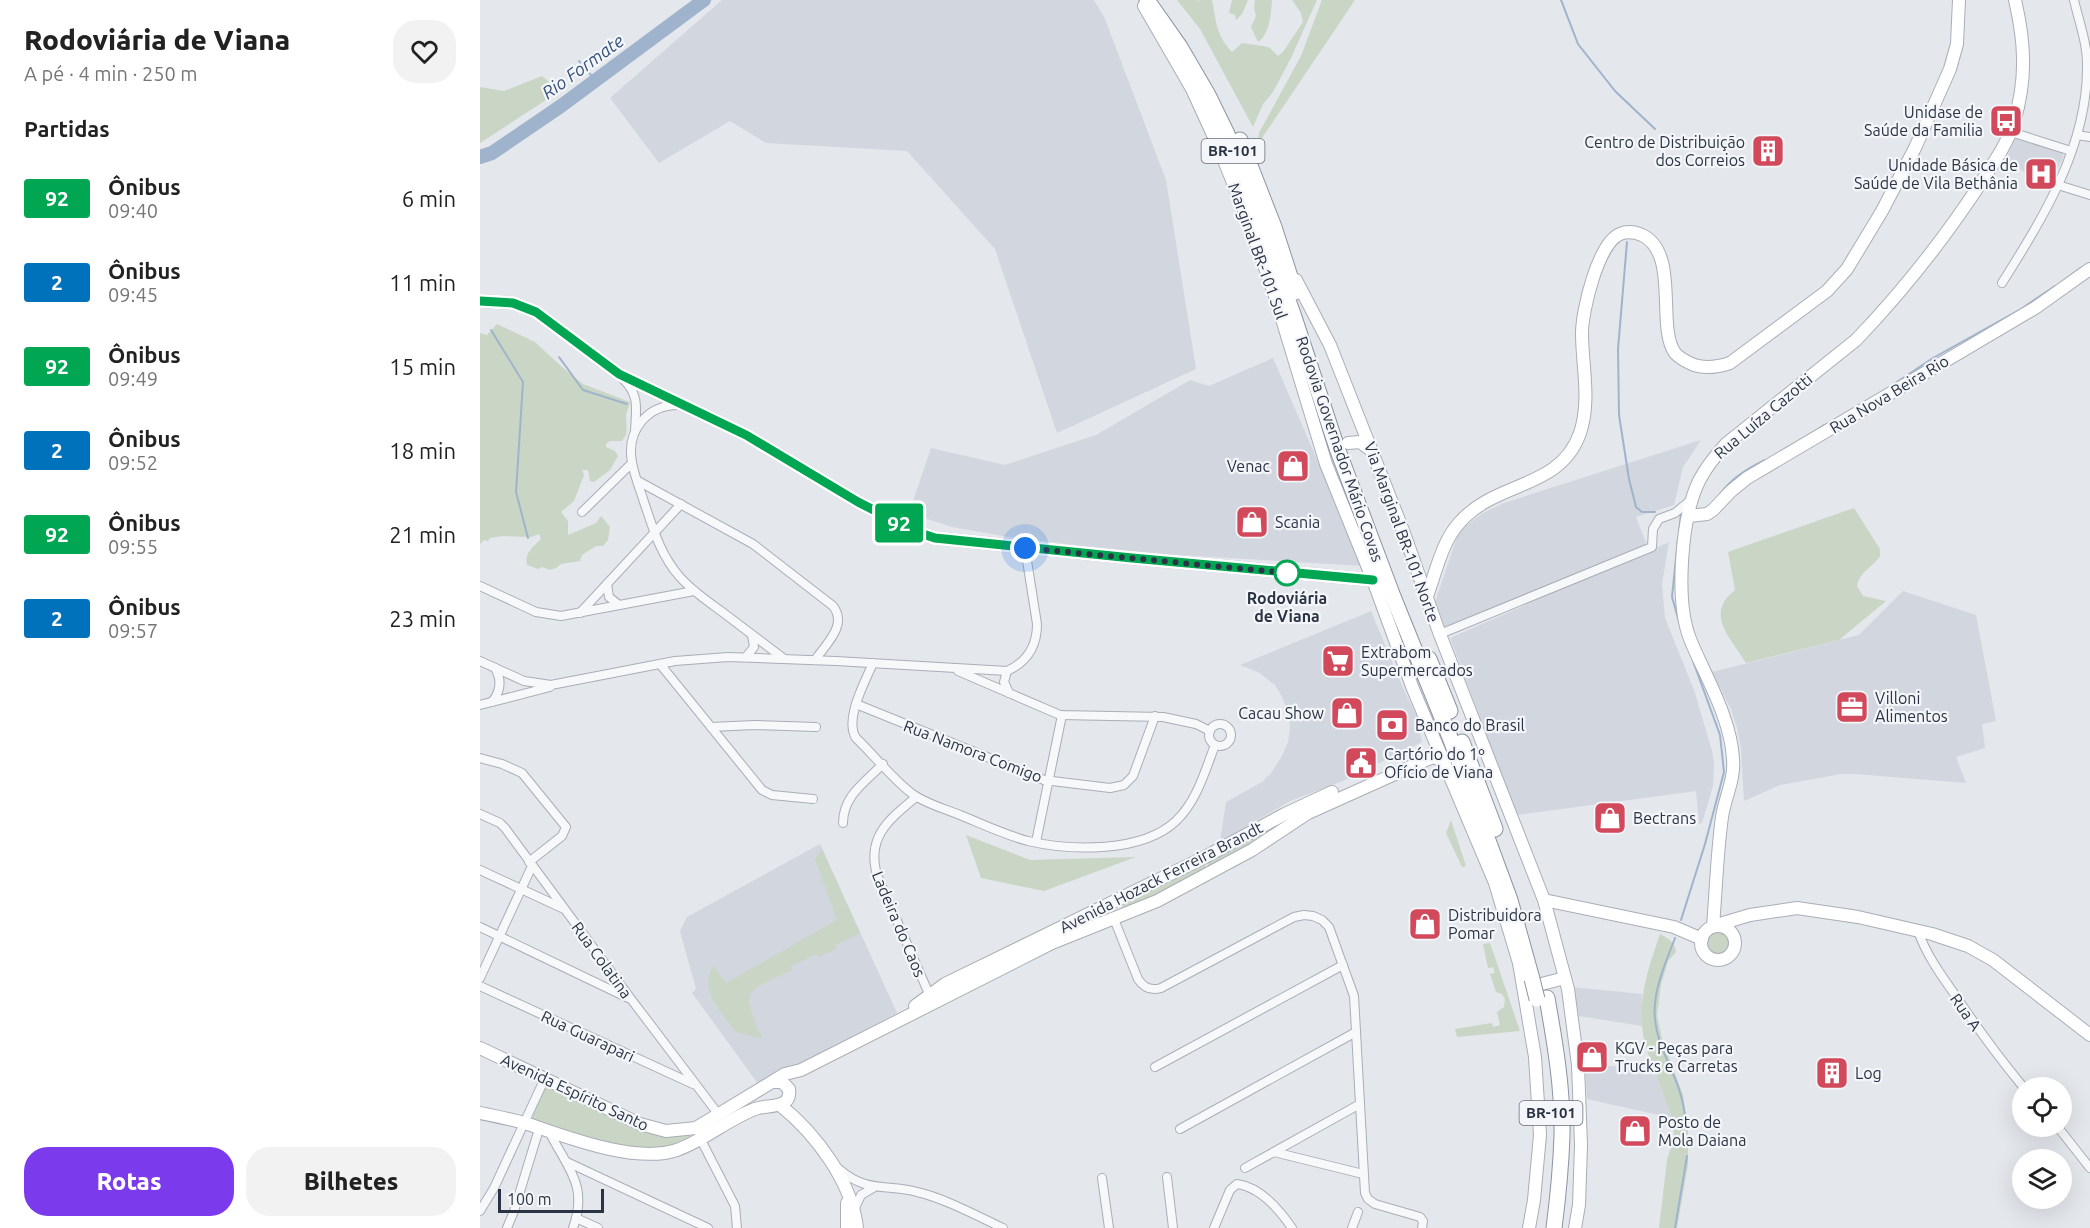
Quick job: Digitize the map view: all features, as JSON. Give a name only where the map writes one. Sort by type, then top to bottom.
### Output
[{"type":"highway","name":"Rodovia Governador Mário Covas","points":[[1147,0],[1189,62],[1227,134],[1293,314],[1337,448],[1392,594],[1451,740],[1510,900],[1556,1046],[1561,1123],[1554,1228]]},
{"type":"highway","name":"Rodovia Governador Mário Covas","points":[[1163,4],[1210,76],[1237,134],[1285,261],[1332,406],[1399,585],[1480,788],[1518,898],[1536,988],[1549,1074],[1552,1136],[1544,1228]]},
{"type":"street","name":"Marginal BR-101 Sul","points":[[1142,0],[1192,89],[1248,220],[1275,296],[1326,464],[1433,738],[1494,883],[1520,963],[1536,988],[1535,1057],[1540,1135],[1539,1160],[1529,1228]]},
{"type":"street","points":[[1427,596],[1448,540],[1464,518],[1483,502],[1552,472],[1569,456],[1576,443],[1585,407],[1582,335],[1584,316],[1600,260],[1608,244],[1620,234],[1628,232],[1644,236],[1653,243],[1662,265],[1670,340],[1676,355],[1700,367],[1730,363],[1827,291],[1846,269],[1882,211],[1915,148],[1950,69],[1957,44],[1959,0]]},
{"type":"street","name":"Rua Luíza Cazotti","points":[[1713,927],[1722,818],[1731,780],[1733,759],[1730,738],[1686,628],[1681,596],[1681,581],[1693,498],[1704,471],[1726,444],[1856,340],[1874,321],[1967,203],[2001,150],[2014,122],[2024,69],[2024,55],[2015,0]]},
{"type":"street","points":[[2002,283],[2031,236],[2058,185],[2077,135],[2085,102],[2089,67],[2074,0]]},
{"type":"street","points":[[2011,132],[2071,151]]},
{"type":"street","points":[[2077,135],[2090,137]]},
{"type":"street","points":[[2058,185],[2090,195]]},
{"type":"street","name":"Via Marginal BR-101 Norte","points":[[1285,261],[1324,333],[1373,452],[1440,634],[1544,900],[1565,978],[1578,1065],[1581,1145],[1579,1205],[1575,1228]]},
{"type":"street","name":"Rua Nova Beira Rio","points":[[1689,516],[1707,514],[1748,478],[2035,308],[2090,269]]},
{"type":"street","points":[[480,301],[513,303],[536,312],[619,374],[630,386],[636,396],[632,463],[654,533],[668,561],[694,591],[783,658]]},
{"type":"street","points":[[619,374],[746,435],[858,502],[917,532],[951,541],[1373,580]]},
{"type":"street","points":[[635,434],[646,416],[656,408],[683,405]]},
{"type":"street","points":[[1348,443],[1360,442],[1373,452]]},
{"type":"street","points":[[1326,464],[1335,449]]},
{"type":"street","points":[[582,512],[632,463]]},
{"type":"street","points":[[638,481],[761,549],[833,606],[839,616],[838,627],[815,660]]},
{"type":"street","points":[[1440,634],[1652,547],[1653,529],[1659,519],[1674,513],[1693,498]]},
{"type":"street","points":[[580,613],[681,504]]},
{"type":"street","points":[[480,705],[560,684],[660,664],[710,658],[783,658],[1007,671],[1024,660],[1032,649],[1036,637],[1037,624],[1025,548]]},
{"type":"street","points":[[607,584],[609,597],[619,605]]},
{"type":"street","points":[[480,586],[536,612],[561,616],[694,591]]},
{"type":"street","points":[[746,657],[754,647],[752,635]]},
{"type":"street","points":[[480,661],[524,681],[560,684]]},
{"type":"street","points":[[873,663],[853,715],[854,734],[916,797],[1010,835],[1036,842],[1071,847],[1125,845],[1143,841],[1160,833],[1181,815],[1192,800],[1215,745]]},
{"type":"street","points":[[660,664],[765,792],[772,795],[813,799]]},
{"type":"street","points":[[492,702],[498,694],[500,684],[495,668]]},
{"type":"street","points":[[953,669],[1062,715],[1155,716],[1185,721],[1210,731]]},
{"type":"street","points":[[1007,671],[1004,682],[1009,693]]},
{"type":"street","name":"Rua Namora Comigo","points":[[856,704],[1028,774],[1048,780],[1110,788],[1124,785],[1135,772],[1155,716]]},
{"type":"street","points":[[1036,842],[1062,715]]},
{"type":"street","points":[[711,727],[755,724],[816,727]]},
{"type":"street","points":[[1220,724],[1226,726],[1230,731],[1228,742],[1221,746],[1215,745],[1210,738],[1210,731],[1220,724]]},
{"type":"street","name":"Avenida Hozack Ferreira Brandt","points":[[770,1083],[1060,939],[1141,909],[1195,882],[1258,846],[1332,797],[1425,751],[1433,738]]},
{"type":"street","points":[[480,758],[522,773],[566,828],[562,836],[531,864],[480,978]]},
{"type":"street","name":"Avenida Hozack Ferreira Brandt","points":[[890,1023],[945,984],[1203,858],[1285,814],[1428,759],[1437,758],[1443,761]]},
{"type":"street","points":[[843,824],[845,807],[851,796],[883,764]]},
{"type":"street","name":"Ladeira do Caos","points":[[916,797],[884,825],[875,844],[874,863],[877,875],[929,994]]},
{"type":"street","name":"Rua Colatina","points":[[480,814],[503,825],[719,1115]]},
{"type":"street","points":[[480,870],[565,909]]},
{"type":"street","points":[[1544,900],[1674,927],[1702,939]]},
{"type":"street","points":[[1107,905],[1104,914],[1107,918],[1114,919],[1138,979],[1142,985],[1151,989],[1161,988],[1299,915],[1313,916],[1326,923],[1332,931],[1354,996],[1365,1192],[1371,1202],[1420,1217],[1423,1219],[1423,1226]]},
{"type":"street","points":[[1756,914],[1743,926],[1728,956],[1715,959],[1704,952],[1702,939],[1706,931],[1756,914],[1797,908],[1857,916],[1951,940],[1981,953],[2015,976],[2090,1035]]},
{"type":"street","points":[[480,927],[631,999]]},
{"type":"street","points":[[1713,927],[1727,928],[1733,935],[1734,944]]},
{"type":"street","name":"Rua A","points":[[1918,931],[1942,977],[1989,1045],[2015,1077]]},
{"type":"street","points":[[1155,1067],[1343,965]]},
{"type":"street","points":[[1536,988],[1565,978]]},
{"type":"street","name":"Rua Guarapari","points":[[480,986],[696,1085]]},
{"type":"street","points":[[1180,1129],[1356,1032]]},
{"type":"street","name":"Avenida Espírito Santo","points":[[480,1048],[653,1129],[697,1137],[719,1115],[770,1083]]},
{"type":"street","points":[[480,1113],[525,1123],[608,1148],[661,1154],[751,1111],[777,1105],[788,1099],[789,1080],[796,1072]]},
{"type":"street","points":[[480,1211],[494,1188],[545,1078]]},
{"type":"street","points":[[807,1129],[777,1105],[766,1100],[764,1095],[770,1083],[782,1082],[789,1092],[807,1129],[831,1162],[855,1208],[858,1228]]},
{"type":"street","points":[[1245,1168],[1360,1104]]},
{"type":"street","points":[[544,1130],[575,1177],[579,1197],[573,1228]]},
{"type":"street","points":[[507,1228],[544,1130]]},
{"type":"street","points":[[697,1137],[735,1206],[737,1228]]},
{"type":"street","points":[[2066,1137],[2090,1168]]},
{"type":"street","points":[[1274,1152],[1363,1174]]},
{"type":"street","points":[[567,1162],[708,1228]]},
{"type":"street","points":[[831,1162],[847,1176],[873,1188],[919,1192],[1003,1228]]},
{"type":"street","points":[[1167,1177],[1173,1228]]},
{"type":"street","points":[[1102,1178],[1109,1228]]},
{"type":"street","points":[[1214,1228],[1230,1190],[1237,1184],[1252,1188],[1260,1194],[1291,1227]]},
{"type":"street","points":[[855,1208],[861,1196],[873,1188]]},
{"type":"street","points":[[846,1193],[847,1228]]},
{"type":"street","points":[[1352,1228],[1358,1212]]},
{"type":"street","points":[[576,1218],[598,1228]]},
{"type":"shaded area","points":[[722,0],[1094,0],[1105,19],[1166,180],[1196,369],[1057,433],[995,249],[907,151],[766,143],[730,121],[659,163],[610,98]]},
{"type":"shaded area","name":"Unidade Básica de Saúde de Vila Bethânia","points":[[2016,137],[2063,152],[2063,158],[2048,189],[2006,159]]},
{"type":"shaded area","points":[[1273,358],[1363,566],[1143,553],[1009,537],[952,527],[909,513],[931,448],[1005,465],[1096,435],[1190,380],[1209,386]]},
{"type":"shaded area","points":[[1701,440],[1683,467],[1674,505],[1636,517],[1646,543],[1643,547],[1446,630],[1435,602],[1459,531],[1483,513],[1504,503]]},
{"type":"shaded area","points":[[1669,542],[1662,584],[1665,618],[1694,690],[1714,763],[1713,786],[1702,823],[1699,824],[1696,791],[1517,815],[1450,638]]},
{"type":"shaded area","name":"Villoni Alimentos","points":[[1903,591],[1976,615],[1996,721],[1982,724],[1985,748],[1956,757],[1966,783],[1841,774],[1780,785],[1744,801],[1741,748],[1737,728],[1731,709],[1712,672],[1859,635]]},
{"type":"shaded area","points":[[1371,611],[1416,715],[1422,742],[1343,781],[1290,801],[1220,842],[1226,802],[1262,782],[1271,773],[1282,756],[1290,729],[1289,715],[1275,685],[1258,672],[1240,665]]},
{"type":"shaded area","points":[[820,844],[897,1013],[759,1085],[692,993],[696,989],[680,931],[687,917]]},
{"type":"shaded area","points":[[1571,987],[1642,994],[1642,1026],[1579,1016]]},
{"type":"shaded area","points":[[1585,1063],[1655,1071],[1672,1118],[1587,1099]]},
{"type":"green space","points":[[1177,0],[1199,0],[1196,2],[1212,0],[1220,34],[1232,52],[1242,43],[1269,47],[1278,56],[1303,22],[1301,13],[1292,0],[1317,0],[1291,58],[1273,92],[1263,104],[1253,127],[1200,29]]},
{"type":"green space","points":[[1232,0],[1248,0],[1242,14],[1236,20],[1235,15],[1229,13]]},
{"type":"green space","points":[[1255,0],[1272,0],[1267,29],[1258,42],[1251,27],[1256,16]]},
{"type":"green space","points":[[1322,0],[1355,0],[1258,144],[1259,133],[1301,56]]},
{"type":"green space","points":[[542,76],[553,85],[546,100],[480,143],[480,87],[504,91]]},
{"type":"green space","points":[[497,324],[535,342],[583,384],[630,402],[626,415],[626,435],[622,441],[610,441],[606,444],[606,447],[615,451],[618,456],[610,470],[594,482],[590,481],[588,470],[582,470],[584,475],[574,501],[561,512],[568,521],[568,535],[596,523],[601,516],[610,527],[608,540],[603,546],[596,546],[582,555],[580,561],[561,564],[550,570],[527,565],[528,554],[541,539],[539,534],[531,537],[490,538],[480,544],[480,333],[487,335]]},
{"type":"green space","points":[[1854,508],[1880,549],[1880,556],[1863,573],[1857,586],[1863,596],[1886,601],[1839,640],[1746,663],[1723,626],[1721,617],[1726,599],[1735,590],[1728,552]]},
{"type":"green space","points":[[1286,819],[1287,821],[1261,839],[1209,868],[1206,862]]},
{"type":"green space","points":[[1451,820],[1466,866],[1462,867],[1446,833]]},
{"type":"green space","points":[[966,835],[1030,860],[1136,857],[1044,891],[981,878]]},
{"type":"green space","points":[[822,849],[860,933],[819,957],[817,954],[791,966],[792,970],[756,988],[751,994],[751,1010],[762,1039],[736,1032],[713,1000],[708,983],[709,975],[714,966],[726,983],[837,920],[815,859]]},
{"type":"green space","points":[[1204,863],[1207,870],[1126,911],[1121,904]]},
{"type":"green space","points":[[1718,932],[1726,935],[1729,943],[1726,951],[1718,954],[1710,951],[1707,943],[1710,935]]},
{"type":"green space","points":[[1660,934],[1673,943],[1676,952],[1668,961],[1661,985],[1657,1015],[1662,1039],[1683,1095],[1688,1127],[1688,1165],[1677,1228],[1659,1228],[1667,1160],[1674,1137],[1672,1118],[1655,1071],[1651,1071],[1642,1021],[1645,983]]},
{"type":"green space","points":[[1490,943],[1520,1031],[1457,1037],[1455,1029],[1492,1023],[1493,1027],[1500,1025],[1497,1012],[1504,1007],[1505,999],[1502,994],[1496,992],[1490,974],[1495,973],[1493,967],[1488,968],[1483,944]]},
{"type":"green space","points":[[546,1082],[630,1124],[687,1133],[695,1140],[660,1151],[610,1144],[532,1119]]},
{"type":"waterway","name":"Rio Formate","points":[[480,157],[492,153],[561,106],[704,0]]},
{"type":"waterway","points":[[1561,0],[1578,44],[1615,91],[1655,129]]},
{"type":"waterway","points":[[579,61],[596,81]]},
{"type":"waterway","points":[[1627,242],[1618,349],[1619,415],[1636,507],[1642,512],[1655,512]]},
{"type":"waterway","points":[[2060,283],[2082,267]]},
{"type":"waterway","points":[[1891,386],[1933,358],[2021,309],[2055,286]]},
{"type":"waterway","points":[[491,330],[523,382],[516,492],[528,538]]},
{"type":"waterway","points":[[559,357],[583,390],[627,404]]},
{"type":"waterway","points":[[1814,432],[1824,425]]},
{"type":"waterway","points":[[1720,494],[1740,474],[1765,460]]},
{"type":"waterway","points":[[1679,534],[1681,512]]},
{"type":"waterway","points":[[1678,539],[1672,597],[1680,625]]},
{"type":"waterway","points":[[1681,920],[1705,844],[1724,772],[1720,735],[1693,661]]},
{"type":"waterway","points":[[1675,938],[1658,988],[1655,1019],[1661,1046],[1676,1080],[1684,1107],[1686,1126]]},
{"type":"waterway","points":[[1675,1228],[1687,1156]]},
{"type":"bus line","name":"92","points":[[480,301],[513,303],[536,312],[619,374],[746,435],[858,502],[917,532],[935,538],[1373,580]]},
{"type":"place","name":"Unidase de Saúde da Familia","points":[[2006,121]]},
{"type":"place","name":"Centro de Distribuição dos Correios","points":[[1768,151]]},
{"type":"place","name":"Unidade Básica de Saúde de Vila Bethânia","points":[[2041,174]]},
{"type":"place","name":"Venac","points":[[1293,466]]},
{"type":"place","name":"Scania","points":[[1252,522]]},
{"type":"place","name":"Rodoviária de Viana","points":[[1287,573]]},
{"type":"place","name":"Extrabom Supermercados","points":[[1338,661]]},
{"type":"place","name":"Villoni Alimentos","points":[[1852,707]]},
{"type":"place","name":"Cacau Show","points":[[1347,713]]},
{"type":"place","name":"Banco do Brasil","points":[[1392,725]]},
{"type":"place","name":"Cartório do 1º Ofício de Viana","points":[[1361,763]]},
{"type":"place","name":"Bectrans","points":[[1610,818]]},
{"type":"place","name":"Distribuidora Pomar","points":[[1425,924]]},
{"type":"place","name":"KGV - Peças para Trucks e Carretas","points":[[1592,1057]]},
{"type":"place","name":"Log","points":[[1832,1073]]},
{"type":"place","name":"Posto de Mola Daiana","points":[[1635,1131]]},
{"type":"route","points":[[1025,548],[1287,573]]}]
